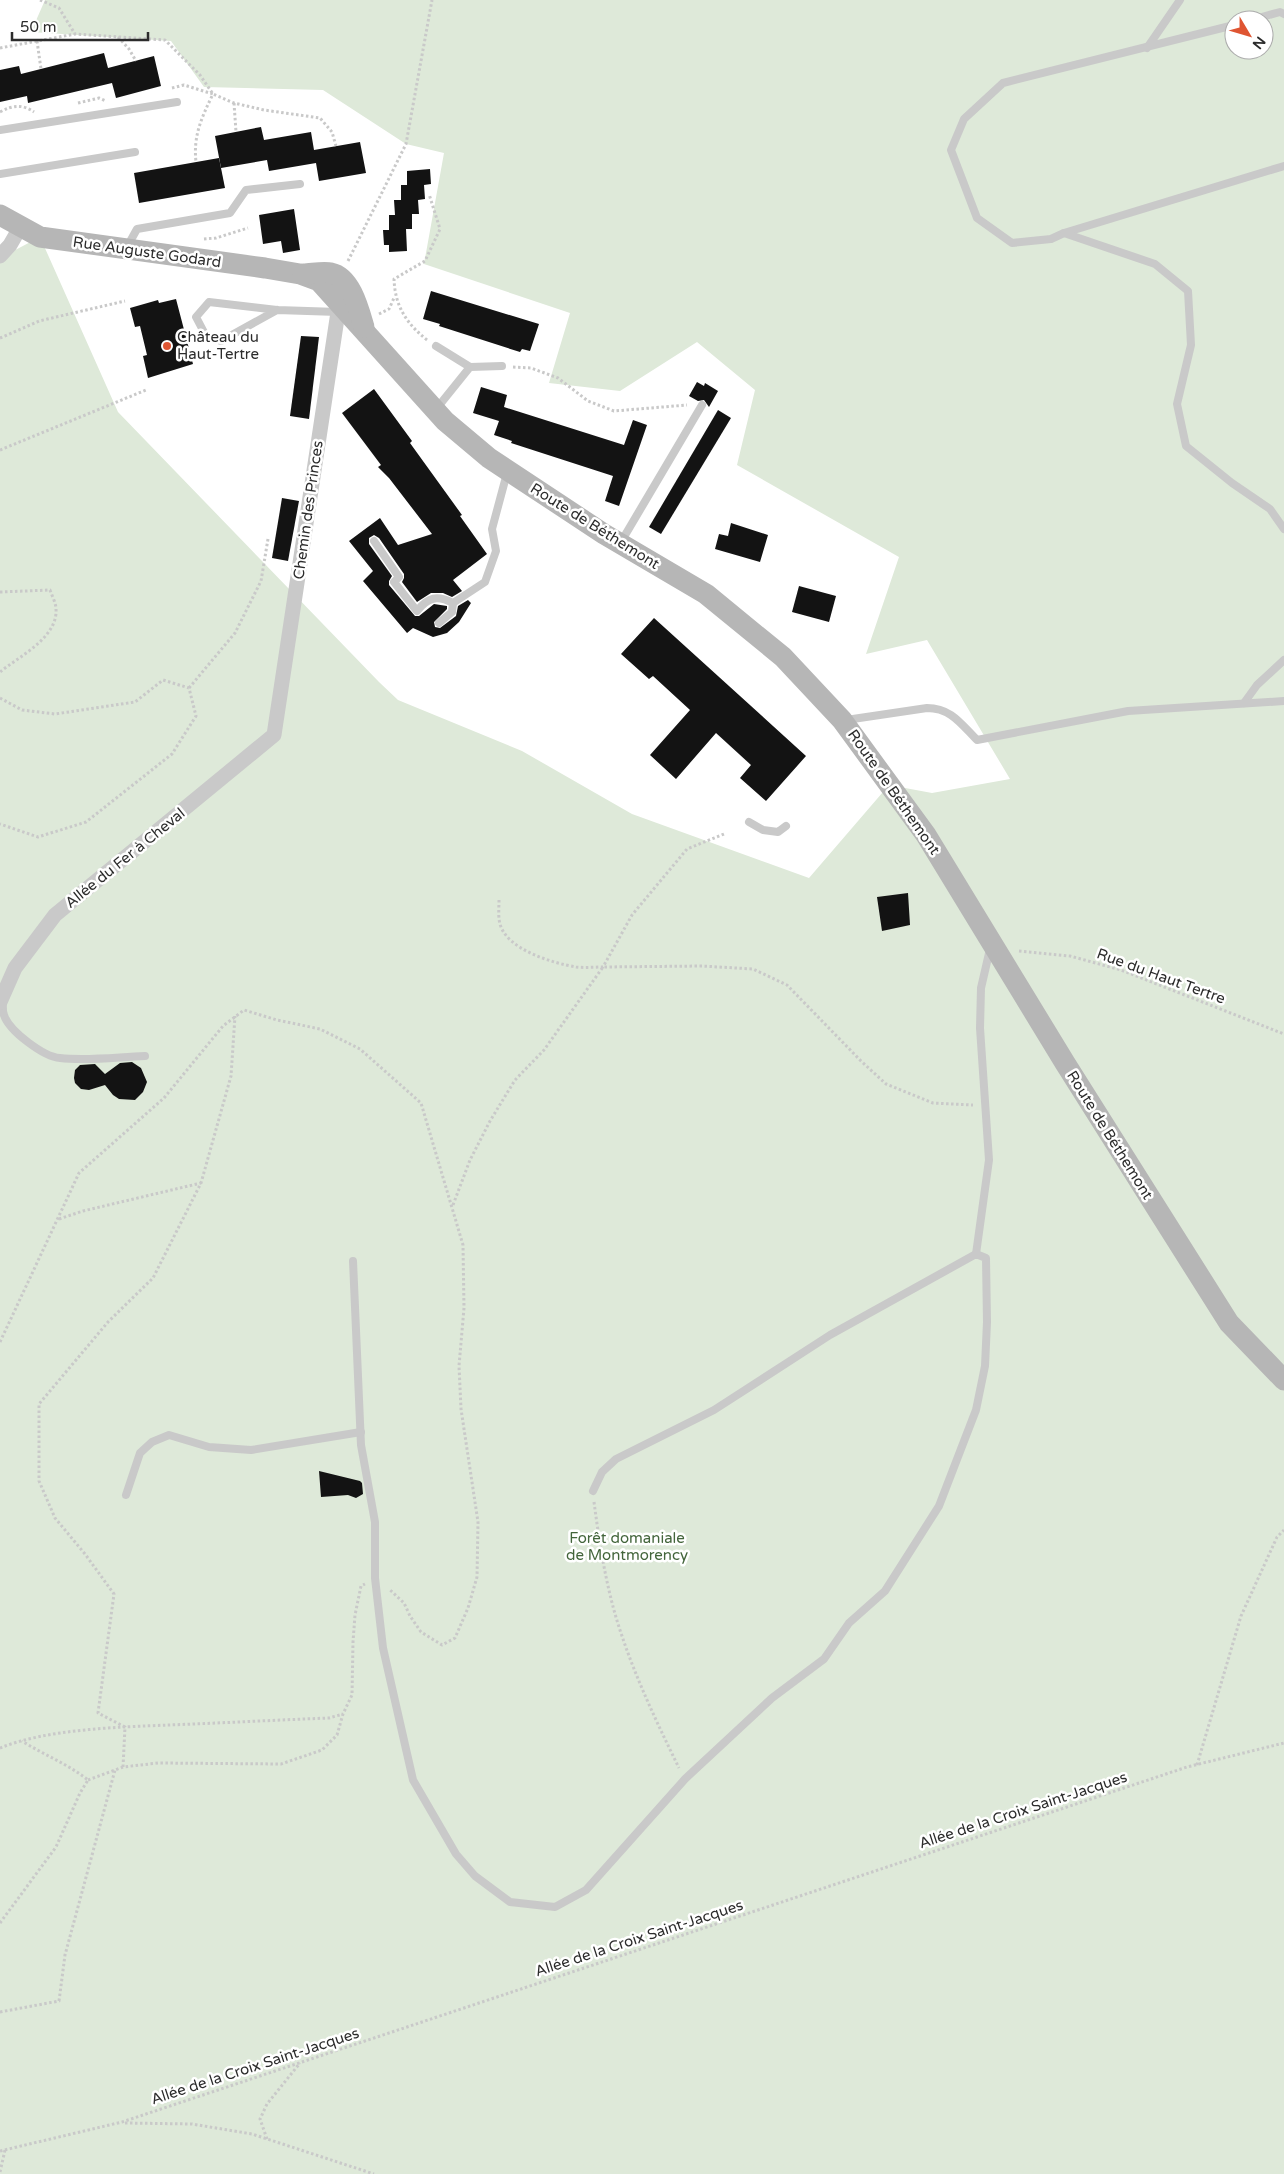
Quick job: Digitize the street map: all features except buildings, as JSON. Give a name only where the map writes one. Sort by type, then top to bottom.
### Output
[{"type":"street","name":"Rue Auguste Godard","points":[[0,214],[40,237],[300,274],[330,272],[340,278],[346,304]]},
{"type":"street","points":[[0,256],[10,245],[21,226]]},
{"type":"street","name":"Route de Béthemont","points":[[346,304],[366,332],[445,421],[489,458],[620,543],[706,594],[783,657],[842,720],[926,835],[1229,1323],[1284,1380]]},
{"type":"street","name":"Chemin des Princes","points":[[274,735],[346,304]]},
{"type":"street","name":"Allée du Fer à Cheval","points":[[1,998],[15,968],[55,915],[274,735]]},
{"type":"lane","points":[[1147,48],[1180,0]]},
{"type":"lane","points":[[1224,28],[1003,83],[964,119],[952,150],[976,218],[1012,243],[1051,239],[1064,233],[1284,166]]},
{"type":"lane","points":[[0,130],[177,102]]},
{"type":"lane","points":[[0,174],[135,152]]},
{"type":"lane","points":[[126,250],[137,229],[230,213],[246,190],[300,184]]},
{"type":"lane","points":[[1064,233],[1155,264],[1188,291],[1191,345],[1176,404],[1186,446],[1232,483],[1270,509],[1284,529]]},
{"type":"lane","points":[[277,310],[221,341],[206,336],[196,317],[209,302],[277,310],[346,304]]},
{"type":"lane","points":[[436,346],[470,367],[502,366]]},
{"type":"lane","points":[[436,410],[470,367]]},
{"type":"lane","points":[[620,543],[702,405]]},
{"type":"lane","points":[[453,603],[485,582],[496,551],[492,529],[508,471]]},
{"type":"lane","points":[[374,541],[399,577],[394,582],[417,611],[427,600],[434,597],[446,599],[453,603]]},
{"type":"lane","points":[[439,623],[452,612],[453,603]]},
{"type":"lane","points":[[1244,703],[1257,685],[1284,660]]},
{"type":"lane","points":[[842,720],[939,708],[951,714],[977,740],[1128,711],[1284,701]]},
{"type":"lane","points":[[749,822],[771,832],[778,832],[786,826]]},
{"type":"lane","points":[[976,1254],[989,1160],[980,1028],[981,988],[994,947]]},
{"type":"lane","points":[[1,998],[4,1015],[22,1038],[44,1052],[58,1058],[145,1056]]},
{"type":"lane","points":[[593,1491],[602,1472],[616,1459],[714,1410],[830,1335],[976,1254]]},
{"type":"lane","points":[[353,1261],[361,1432],[375,1522],[375,1578],[383,1648],[412,1780],[456,1854],[475,1876],[510,1902],[555,1908],[586,1890],[685,1779],[772,1698],[824,1659],[849,1624],[885,1592],[939,1506],[976,1410],[985,1366],[987,1322],[986,1258],[976,1254]]},
{"type":"lane","points":[[126,1495],[140,1453],[152,1442],[169,1435],[209,1447],[251,1450],[361,1432]]},
{"type":"path","points":[[40,0],[58,8],[75,34]]},
{"type":"path","points":[[347,262],[406,144],[432,0]]},
{"type":"path","points":[[0,48],[75,34],[164,40],[200,75],[214,94],[234,103],[264,110],[320,118],[332,132],[336,146]]},
{"type":"path","points":[[118,36],[129,48],[136,61]]},
{"type":"path","points":[[36,41],[41,69]]},
{"type":"path","points":[[196,162],[195,150],[199,123],[214,94]]},
{"type":"path","points":[[234,103],[236,132]]},
{"type":"path","points":[[429,194],[440,229],[425,261],[394,279],[394,298],[411,328],[436,346]]},
{"type":"path","points":[[203,239],[216,238],[248,228]]},
{"type":"path","points":[[0,338],[39,321],[126,301]]},
{"type":"path","points":[[502,366],[531,368],[558,378],[588,401],[614,411],[646,410],[672,405],[702,405]]},
{"type":"path","points":[[0,450],[146,390]]},
{"type":"path","points":[[189,688],[235,633],[261,581],[268,539]]},
{"type":"path","points":[[0,592],[50,590],[56,610],[51,630],[35,647],[0,672]]},
{"type":"path","points":[[0,698],[22,710],[55,714],[135,702],[163,680],[189,688]]},
{"type":"path","points":[[0,824],[38,837],[86,822],[172,754],[196,716],[189,688]]},
{"type":"path","points":[[453,1206],[470,1160],[490,1121],[515,1080],[544,1050],[603,967],[632,915],[687,848],[724,834]]},
{"type":"path","points":[[499,900],[500,923],[503,931],[514,943],[534,955],[576,967],[702,966],[753,969],[787,985],[860,1061],[886,1084],[933,1103],[986,1106]]},
{"type":"path","name":"Rue du Haut Tertre","points":[[994,947],[1070,956],[1121,970],[1284,1034]]},
{"type":"path","points":[[0,1342],[79,1173],[164,1098],[223,1026],[244,1010],[277,1020],[320,1029],[360,1049],[421,1103],[453,1206],[462,1245],[464,1308],[459,1366],[461,1409],[478,1522],[477,1577],[468,1608],[454,1638],[442,1645],[421,1632],[404,1603],[375,1578],[361,1586],[355,1615],[352,1695],[343,1714],[337,1735],[322,1750],[281,1764],[158,1763],[122,1767],[88,1780],[80,1793],[56,1847],[0,1923]]},
{"type":"path","points":[[125,1727],[98,1713],[114,1594],[86,1554],[55,1518],[39,1481],[39,1404],[108,1322],[153,1278],[201,1183],[232,1076],[235,1016]]},
{"type":"path","points":[[59,1219],[83,1211],[201,1183]]},
{"type":"path","points":[[593,1491],[599,1542],[622,1636],[661,1730],[685,1779]]},
{"type":"path","points":[[1197,1764],[1241,1616],[1277,1537],[1284,1530]]},
{"type":"path","points":[[0,1748],[21,1741],[79,1731],[125,1727],[329,1718],[343,1714]]},
{"type":"path","points":[[122,1767],[125,1727]]},
{"type":"path","points":[[21,1741],[47,1757],[71,1767],[88,1780]]},
{"type":"path","name":"Allée de la Croix Saint-Jacques","points":[[0,2151],[122,2122],[1197,1764],[1284,1743]]},
{"type":"path","points":[[0,2012],[59,2001],[65,1955],[116,1770]]},
{"type":"path","points":[[267,2139],[260,2119],[267,2104],[300,2063]]},
{"type":"path","points":[[122,2122],[192,2124],[252,2134],[374,2174]]},
{"type":"path","points":[[0,2147],[5,2150],[0,2172]]},
{"type":"green space","name":"Forêt domaniale de Montmorency","points":[[45,0],[1284,0],[1284,2174],[0,2174],[0,258],[40,237],[118,412],[398,700],[522,751],[632,814],[809,878],[889,785],[932,793],[1010,779],[927,640],[866,654],[899,557],[737,465],[755,390],[697,342],[620,391],[549,383],[570,313],[424,264],[444,153],[406,144],[323,90],[204,87],[171,41],[31,32]]},
{"type":"place","name":"Château du Haut-Tertre","points":[[167,346]]}]
